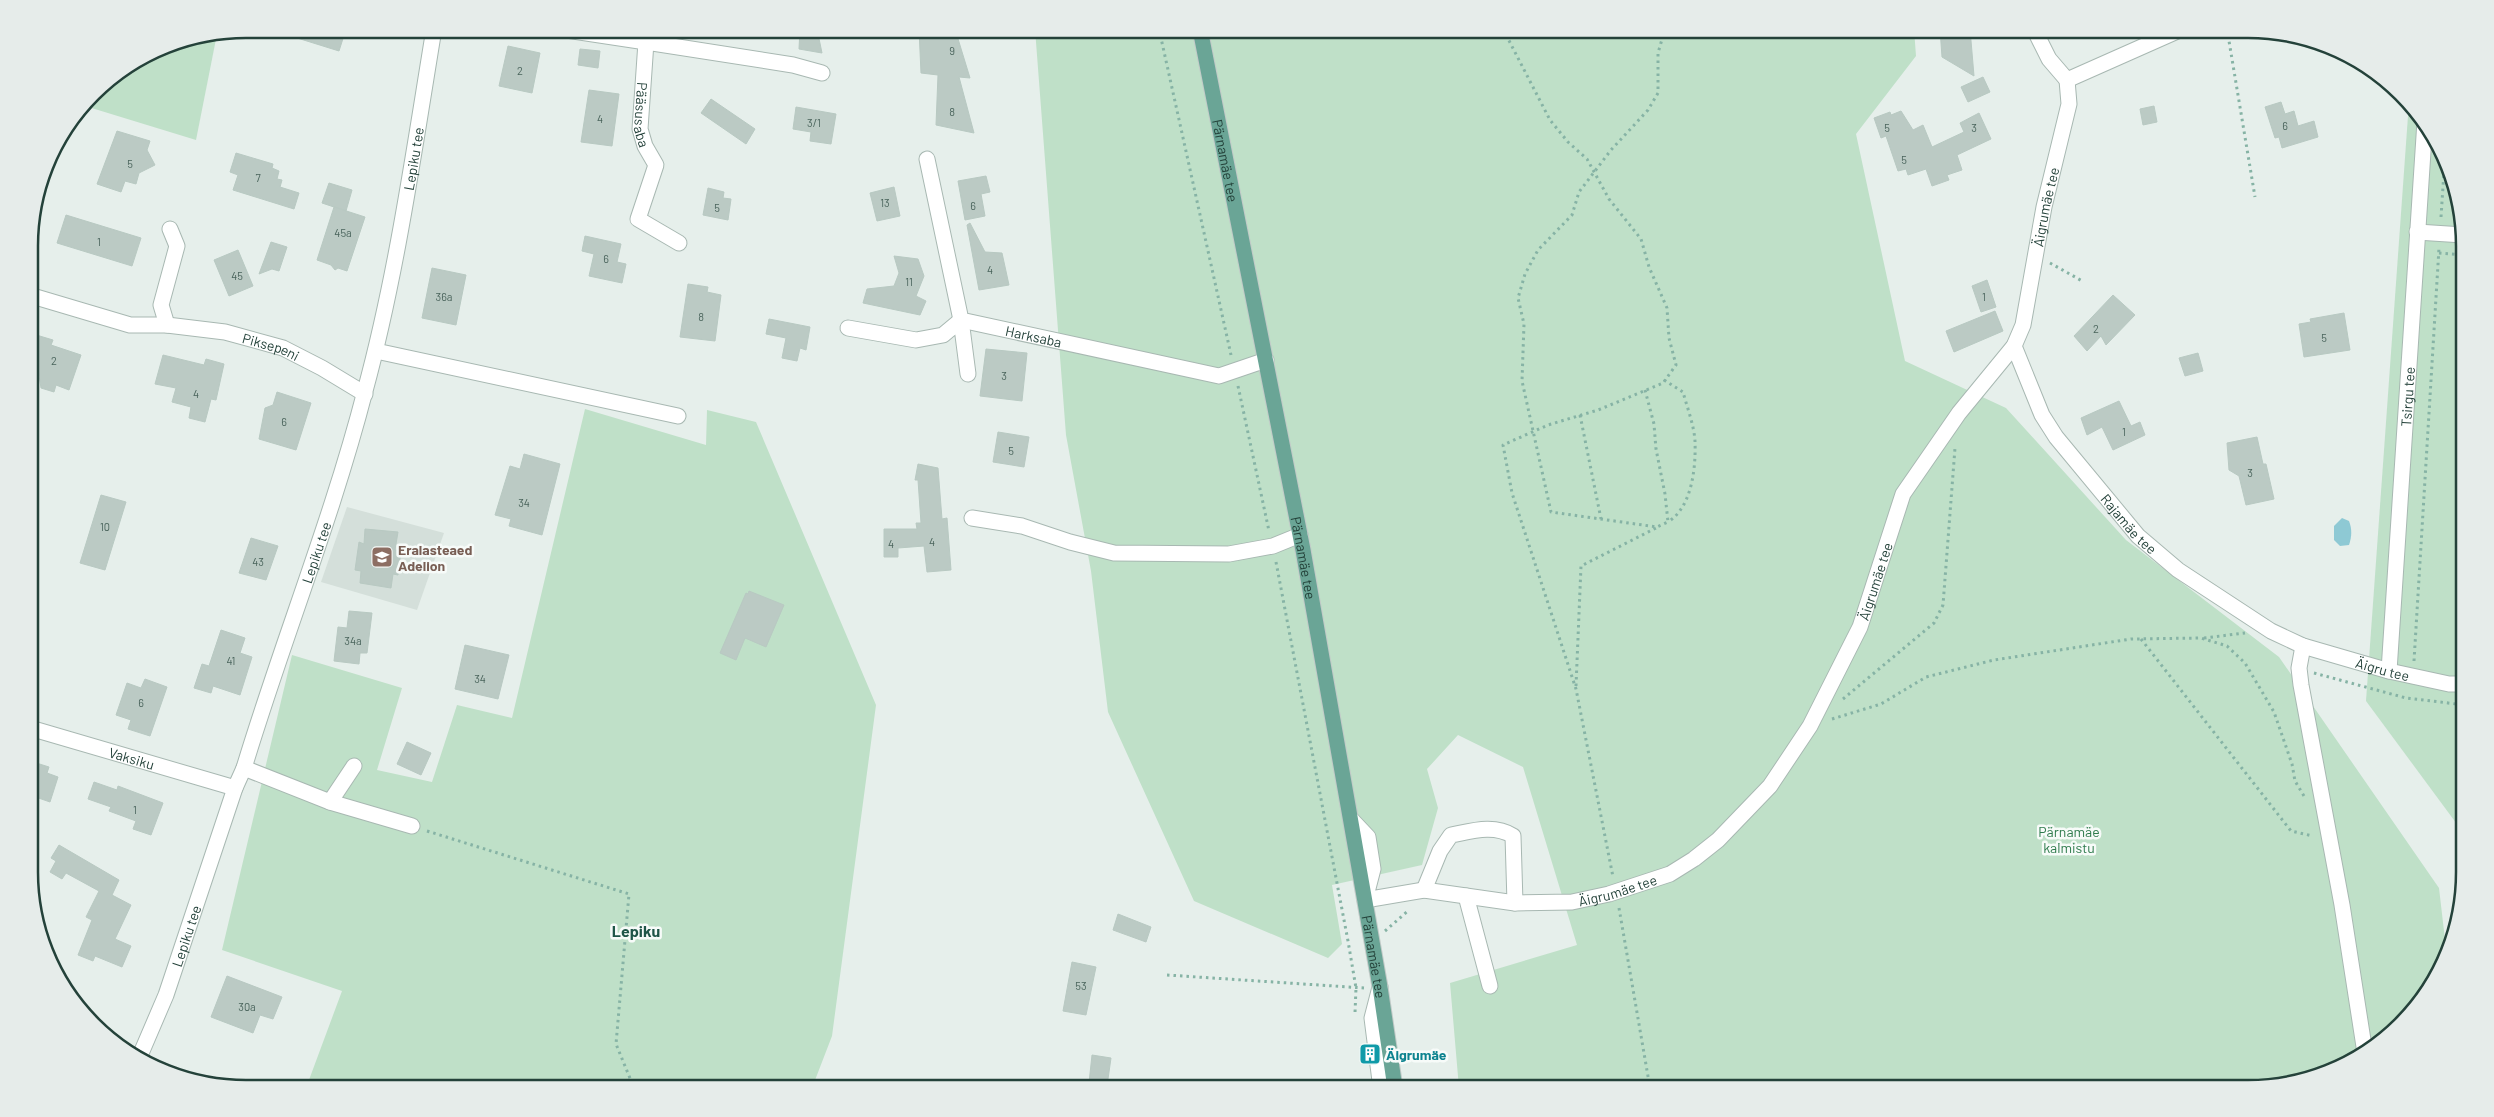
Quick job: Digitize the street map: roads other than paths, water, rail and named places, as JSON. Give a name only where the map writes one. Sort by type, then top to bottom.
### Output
[{"type":"main road","name":"Pärnamäe tee","points":[[1202,38],[1300,535],[1372,938],[1394,1080]]},
{"type":"street","name":"Lepiku tee","points":[[142,1052],[166,995],[235,788],[244,768],[320,540],[365,394],[376,351],[406,196],[432,38]]},
{"type":"street","points":[[620,38],[793,65],[822,73]]},
{"type":"street","points":[[2038,38],[2049,59],[2067,80],[2162,38]]},
{"type":"street","name":"Pääsusaba","points":[[646,42],[640,129],[645,146],[656,165],[638,219],[680,243]]},
{"type":"street","name":"Äigrumäe tee","points":[[1365,900],[1426,891],[1515,903],[1572,902],[1616,891],[1670,874],[1694,859],[1718,840],[1770,786],[1810,726],[1860,627],[1903,494],[1959,413],[2014,346],[2023,325],[2052,169],[2069,104],[2067,80]]},
{"type":"street","name":"Tsirgu tee","points":[[2389,671],[2424,135]]},
{"type":"street","points":[[927,159],[961,320],[968,374]]},
{"type":"street","points":[[167,325],[161,305],[177,246],[170,229]]},
{"type":"street","points":[[2418,232],[2456,235]]},
{"type":"street","name":"Piksepeni","points":[[38,298],[130,325],[167,325],[224,332],[283,348],[322,368],[365,394]]},
{"type":"street","points":[[848,328],[916,340],[943,335],[961,320]]},
{"type":"street","name":"Harksaba","points":[[961,320],[1218,376],[1266,360]]},
{"type":"street","name":"Rajamäe tee","points":[[2014,346],[2042,415],[2056,437],[2138,536],[2178,570],[2271,631],[2303,646]]},
{"type":"street","points":[[376,351],[678,416]]},
{"type":"street","points":[[972,518],[1022,526],[1070,542],[1114,553],[1229,554],[1273,546],[1300,535]]},
{"type":"street","points":[[2303,646],[2299,668],[2364,1044]]},
{"type":"street","name":"Äigru tee","points":[[2303,646],[2413,677],[2456,683]]},
{"type":"street","name":"Vaksiku","points":[[38,730],[235,788]]},
{"type":"street","points":[[330,802],[354,766]]},
{"type":"street","points":[[244,768],[330,802],[412,826]]},
{"type":"street","points":[[1426,891],[1440,851],[1451,835],[1502,829],[1513,836],[1515,903]]},
{"type":"street","points":[[1466,896],[1490,986]]},
{"type":"street","points":[[1380,987],[1372,1018],[1380,1080]]},
{"type":"water","points":[[2342,518],[2349,521],[2351,536],[2349,545],[2340,546],[2334,540],[2334,526]]},
{"type":"place","name":"Eralasteaed Adelion","points":[[382,557]]},
{"type":"place","name":"Äigrumäe","points":[[1370,1054]]},
{"type":"district","name":"Lepiku","points":[[636,930]]},
{"type":"park label","name":"Pärnamäe kalmistu","points":[[2069,840]]}]
